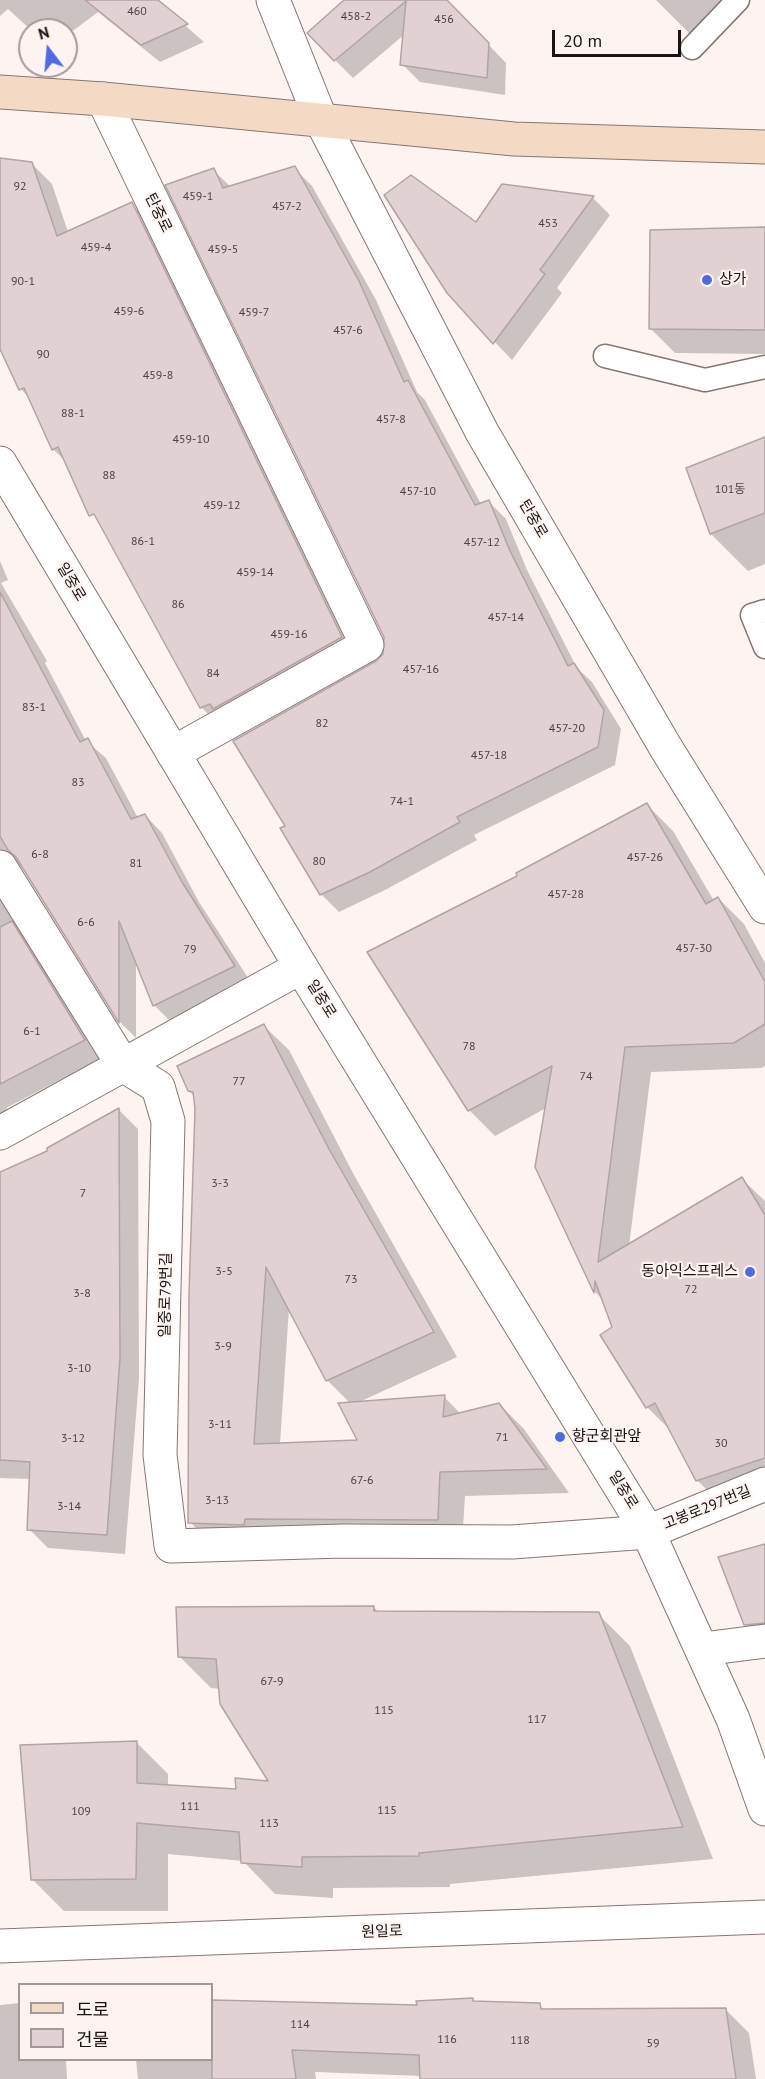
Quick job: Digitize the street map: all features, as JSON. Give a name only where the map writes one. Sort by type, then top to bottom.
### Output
[{"type":"main road","points":[[0,92],[103,99],[514,139],[765,147]]},
{"type":"street","name":"탄중로","points":[[273,0],[321,120],[482,432],[666,748],[765,907]]},
{"type":"street","name":"탄중로","points":[[103,99],[367,645],[173,753]]},
{"type":"street","name":"일중로","points":[[0,463],[300,967],[648,1532],[733,1719],[765,1809]]},
{"type":"street","name":"일중로79번길","points":[[0,867],[123,1065],[158,1087],[168,1122],[160,1455],[171,1546]]},
{"type":"street","points":[[0,1133],[300,967]]},
{"type":"street","name":"고봉로297번길","points":[[648,1532],[765,1484]]},
{"type":"street","name":"일중로","points":[[171,1546],[343,1541],[512,1542],[648,1532]]},
{"type":"street","points":[[703,1649],[765,1641]]},
{"type":"street","name":"원일로","points":[[0,1946],[765,1917]]},
{"type":"lane","points":[[692,48],[738,0]]},
{"type":"lane","points":[[605,356],[705,381],[765,366]]},
{"type":"lane","points":[[765,611],[752,615],[765,647]]},
{"type":"building","points":[[85,0],[158,0],[188,24],[141,45]]},
{"type":"building","points":[[344,0],[447,0],[489,43],[487,78],[400,65],[406,1],[334,61],[307,33]]},
{"type":"building","points":[[0,158],[32,162],[57,236],[132,202],[342,637],[213,709],[210,704],[200,708],[94,514],[89,516],[58,447],[52,450],[24,388],[19,390],[0,349]]},
{"type":"building","points":[[295,166],[359,281],[404,382],[408,380],[475,505],[489,500],[510,551],[568,666],[574,663],[604,710],[598,747],[457,817],[460,822],[370,872],[320,895],[280,828],[285,826],[233,741],[376,661],[383,654],[384,637],[165,185],[214,168],[223,188]]},
{"type":"building","points":[[411,175],[476,222],[502,184],[594,196],[540,270],[545,274],[493,344],[447,293],[384,195]]},
{"type":"building","name":"상가","points":[[765,227],[765,330],[649,329],[650,230]]},
{"type":"building","points":[[765,437],[765,513],[710,534],[686,468]]},
{"type":"building","points":[[0,592],[80,742],[88,738],[131,819],[145,814],[182,882],[235,966],[153,1006],[119,921],[119,1023],[16,857],[8,850],[0,836]]},
{"type":"building","points":[[647,803],[706,904],[718,897],[765,982],[765,1024],[734,1043],[625,1047],[598,1262],[742,1177],[765,1215],[765,1458],[696,1481],[655,1403],[646,1408],[600,1335],[612,1327],[595,1281],[594,1293],[535,1167],[552,1066],[468,1111],[367,952],[517,876],[516,873]]},
{"type":"building","points":[[12,921],[85,1040],[0,1084],[0,927]]},
{"type":"building","points":[[264,1024],[329,1149],[434,1332],[326,1381],[266,1267],[254,1444],[357,1440],[338,1403],[445,1395],[443,1417],[499,1403],[547,1469],[440,1472],[438,1520],[245,1519],[244,1525],[188,1523],[189,1294],[195,1109],[193,1092],[188,1091],[177,1066]]},
{"type":"building","points":[[119,1108],[120,1358],[107,1535],[27,1530],[30,1462],[0,1460],[0,1172],[47,1151],[47,1148]]},
{"type":"building","points":[[765,1544],[765,1623],[744,1625],[718,1557]]},
{"type":"building","points":[[374,1606],[374,1611],[599,1612],[683,1827],[419,1853],[419,1856],[302,1857],[302,1867],[241,1863],[239,1832],[137,1823],[136,1879],[31,1880],[20,1745],[137,1741],[137,1783],[236,1789],[235,1778],[268,1781],[220,1704],[216,1659],[178,1657],[176,1607]]},
{"type":"building","points":[[473,1998],[473,2001],[540,2003],[541,2009],[726,2008],[736,2079],[420,2079],[419,2055],[292,2050],[296,2079],[212,2079],[213,2000],[417,2005],[416,2001]]},
{"type":"place","name":"상가","points":[[707,280]]},
{"type":"place","name":"동아익스프레스","points":[[750,1272]]},
{"type":"place","name":"향군회관앞","points":[[560,1437]]}]
